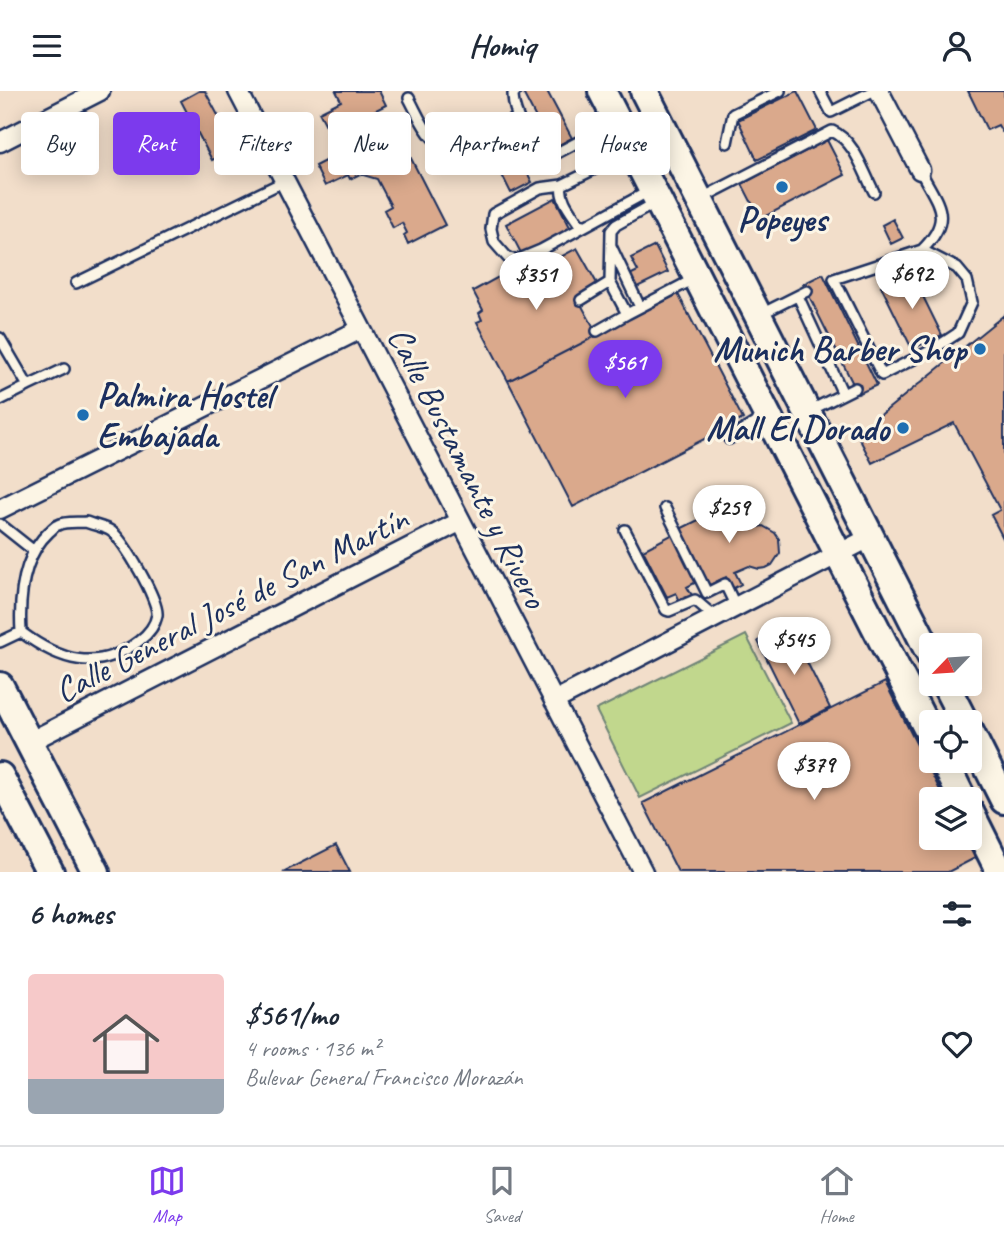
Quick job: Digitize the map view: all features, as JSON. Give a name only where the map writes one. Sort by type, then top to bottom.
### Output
[{"type":"main road","points":[[602,91],[613,112]]},
{"type":"main road","points":[[644,91],[919,633]]},
{"type":"main road","points":[[645,175],[919,713]]},
{"type":"main road","points":[[0,686],[96,872]]},
{"type":"main road","points":[[982,756],[1004,800]]},
{"type":"main road","points":[[0,776],[50,872]]},
{"type":"main road","points":[[982,836],[1000,872]]},
{"type":"street","points":[[0,142],[100,91]]},
{"type":"street","name":"Calle Bustamante y Rivero","points":[[238,91],[643,872]]},
{"type":"street","points":[[879,91],[920,170]]},
{"type":"street","points":[[0,509],[361,328]]},
{"type":"street","name":"Calle General José de San Martín","points":[[29,743],[461,521]]},
{"type":"street","points":[[554,701],[871,537]]},
{"type":"lane","points":[[516,91],[513,94],[513,103],[517,112]]},
{"type":"lane","points":[[727,143],[733,114],[779,91]]},
{"type":"lane","points":[[820,91],[831,112],[873,91]]},
{"type":"lane","points":[[409,98],[425,127]]},
{"type":"lane","points":[[699,199],[832,131],[851,145],[874,192]]},
{"type":"lane","points":[[920,170],[939,203],[941,212],[941,225],[934,238],[922,250],[834,279],[882,375],[932,350],[958,333],[972,302],[967,280],[957,268],[922,250]]},
{"type":"lane","points":[[583,175],[562,185],[540,188],[493,214],[491,229],[494,241],[508,258],[517,260],[541,250],[584,225],[655,195]]},
{"type":"lane","points":[[76,283],[285,181]]},
{"type":"lane","points":[[562,185],[561,193],[565,202],[579,224],[584,225]]},
{"type":"lane","points":[[627,314],[610,282],[611,231],[655,195]]},
{"type":"lane","points":[[610,244],[640,307]]},
{"type":"lane","points":[[597,331],[697,277]]},
{"type":"lane","points":[[581,300],[610,282]]},
{"type":"lane","points":[[758,315],[802,294],[843,394]]},
{"type":"lane","points":[[0,338],[28,386]]},
{"type":"lane","points":[[0,400],[64,369]]},
{"type":"lane","points":[[807,412],[855,388]]},
{"type":"lane","points":[[729,439],[767,415]]},
{"type":"lane","points":[[665,508],[707,593],[725,584],[736,607]]},
{"type":"lane","points":[[86,522],[111,531],[130,556],[154,598],[157,615],[149,632],[132,646],[107,658],[85,661],[66,658],[44,649],[21,632],[20,609],[29,564],[34,551],[58,524],[86,522]]},
{"type":"lane","points":[[0,524],[34,551]]},
{"type":"lane","points":[[625,530],[666,610],[695,600],[715,617]]},
{"type":"lane","points":[[0,642],[21,632]]},
{"type":"green space","points":[[746,635],[791,723],[640,798],[596,710]]},
{"type":"building","points":[[199,91],[205,91],[216,112],[214,112],[212,160],[200,137],[200,112],[187,112],[181,101]]},
{"type":"building","points":[[336,91],[379,91],[386,105],[372,112],[328,112],[328,129],[319,112],[341,101]]},
{"type":"building","points":[[547,91],[558,112],[533,112],[523,93]]},
{"type":"building","points":[[797,91],[817,130],[757,160],[738,120]]},
{"type":"building","points":[[968,91],[1004,91],[1004,131],[1002,132],[998,125],[987,130]]},
{"type":"building","points":[[561,117],[572,138],[561,144]]},
{"type":"building","points":[[827,140],[845,175],[760,219],[742,184]]},
{"type":"building","points":[[411,158],[445,225],[408,244],[402,223],[393,228],[384,210],[391,206],[377,179],[363,175],[411,175]]},
{"type":"building","points":[[328,159],[328,175],[348,175],[325,186],[315,166]]},
{"type":"building","points":[[502,175],[528,175],[532,182],[511,193]]},
{"type":"building","points":[[555,198],[571,229],[522,255],[506,224]]},
{"type":"building","points":[[893,219],[903,238],[891,244],[882,225]]},
{"type":"building","points":[[655,246],[668,272],[627,292],[621,279],[638,271],[631,258]]},
{"type":"building","points":[[577,248],[599,287],[578,299],[598,335],[508,381],[477,322],[482,320],[479,313],[483,310],[473,291],[535,257],[540,268]]},
{"type":"building","points":[[911,272],[942,335],[912,349],[881,286]]},
{"type":"building","points":[[823,274],[877,385],[858,394],[803,284]]},
{"type":"building","points":[[678,294],[743,419],[573,507],[508,381]]},
{"type":"building","name":"Mall El Dorado","points":[[1004,315],[1004,540],[991,515],[1000,510],[954,423],[872,463],[857,434]]},
{"type":"building","points":[[739,500],[752,528],[763,526],[775,533],[779,539],[780,553],[772,565],[766,568],[749,566],[735,572],[741,584],[732,589],[726,577],[706,587],[678,530]]},
{"type":"building","points":[[675,533],[700,580],[687,587],[693,597],[681,603],[676,593],[667,597],[643,550]]},
{"type":"building","points":[[782,629],[790,645],[797,642],[830,708],[799,724],[758,641]]},
{"type":"building","points":[[885,682],[919,749],[919,773],[931,773],[938,787],[919,787],[919,850],[971,850],[975,858],[948,872],[678,872],[643,803]]},
{"type":"building","points":[[336,845],[350,872],[283,872]]},
{"type":"place","name":"Popeyes","points":[[782,187]]},
{"type":"place","name":"Munich Barber Shop","points":[[980,349]]},
{"type":"place","name":"Palmira Hostel Embajada","points":[[83,415]]},
{"type":"place","name":"Mall El Dorado","points":[[903,428]]}]
